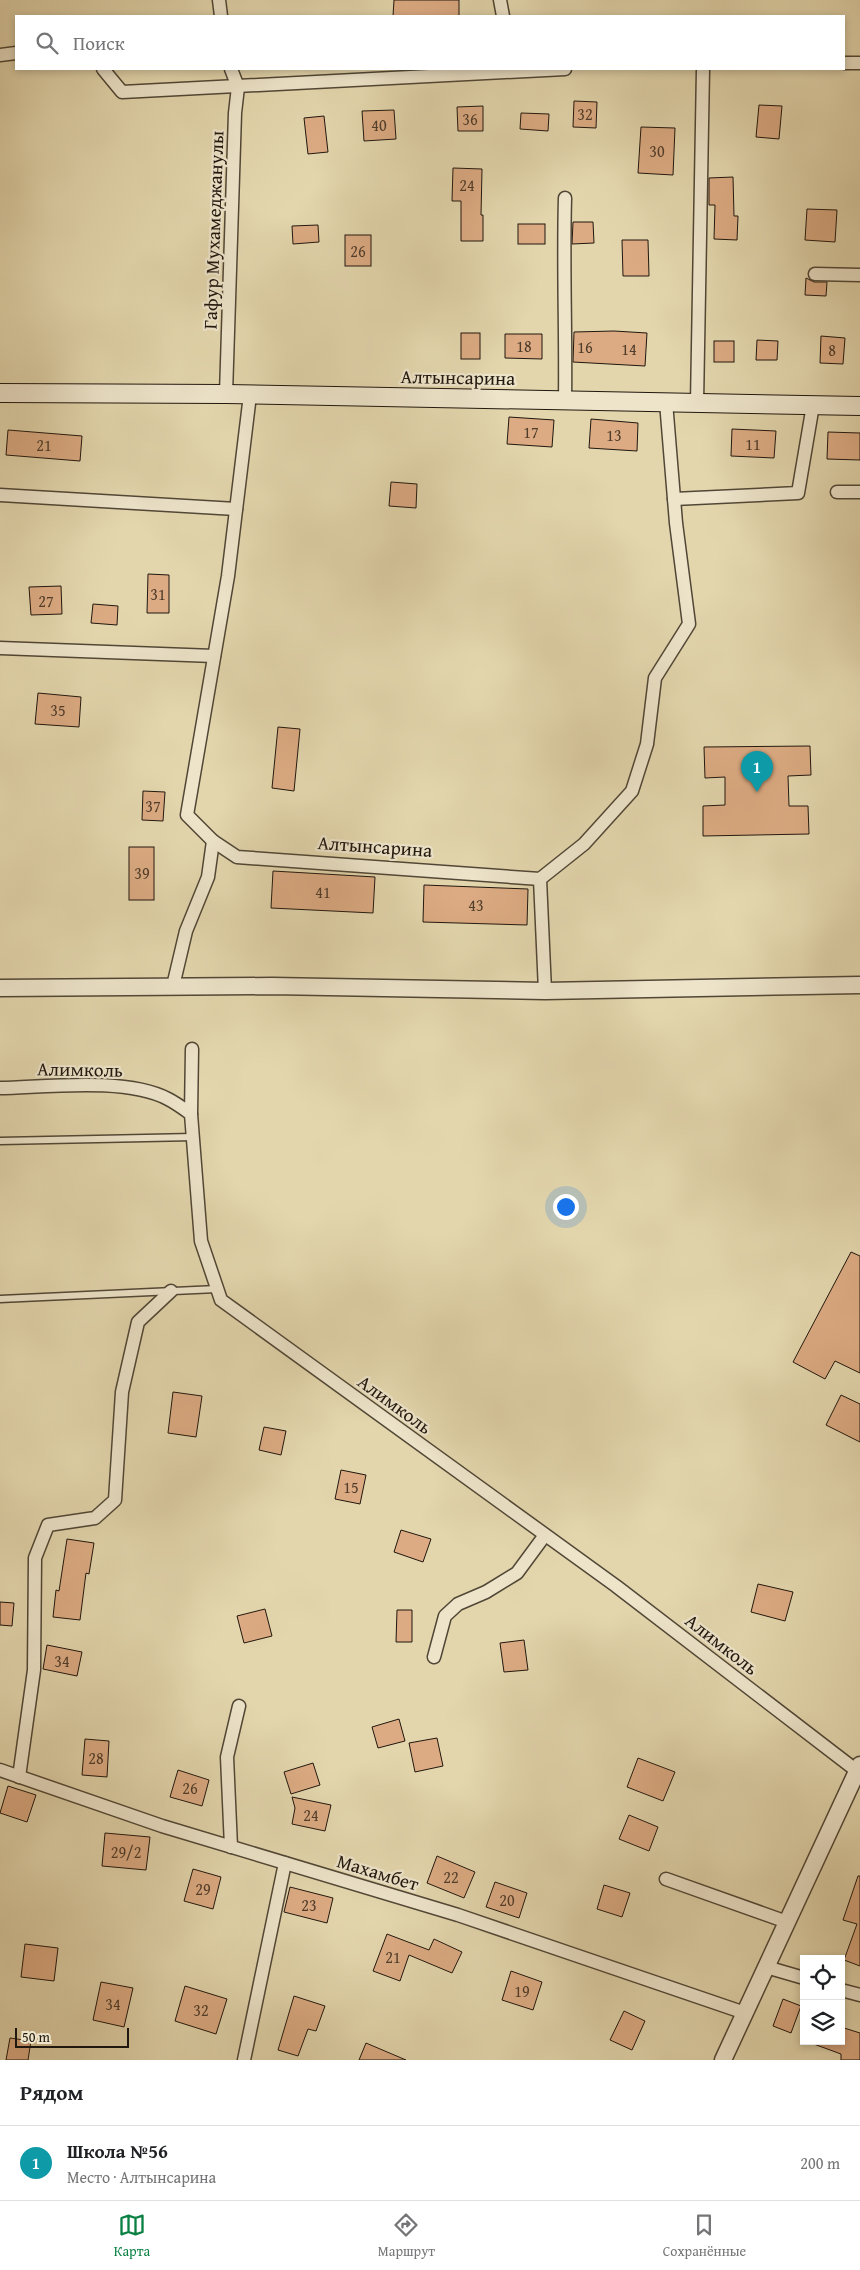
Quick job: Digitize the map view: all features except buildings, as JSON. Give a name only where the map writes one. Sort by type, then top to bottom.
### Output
[{"type":"main road","name":"Алтынсарина","points":[[0,393],[250,394],[860,406]]},
{"type":"street","points":[[218,0],[222,15]]},
{"type":"street","points":[[500,0],[503,15]]},
{"type":"street","points":[[0,55],[15,53]]},
{"type":"street","points":[[845,63],[860,63]]},
{"type":"street","points":[[104,70],[122,92],[238,88],[510,70]]},
{"type":"street","name":"Гафур Мухамеджанулы","points":[[226,394],[235,113],[238,88],[231,70]]},
{"type":"street","points":[[697,403],[703,70]]},
{"type":"street","points":[[565,198],[563,280],[566,333],[565,400]]},
{"type":"street","points":[[815,274],[860,275]]},
{"type":"street","name":"Алтынсарина","points":[[250,394],[228,576],[187,815],[213,841],[237,857],[540,879]]},
{"type":"street","points":[[545,991],[540,879],[584,844],[632,791],[647,744],[655,678],[689,624],[674,499],[666,402]]},
{"type":"street","points":[[674,499],[798,493],[813,405]]},
{"type":"street","points":[[837,492],[860,492]]},
{"type":"street","points":[[0,495],[236,509]]},
{"type":"street","points":[[0,648],[214,656]]},
{"type":"street","points":[[173,986],[186,931],[208,878],[213,841]]},
{"type":"street","points":[[0,988],[173,986],[545,991],[860,985]]},
{"type":"street","points":[[191,1114],[192,1049]]},
{"type":"street","name":"Алимколь","points":[[0,1088],[68,1085],[125,1087],[167,1098],[191,1114],[201,1241],[221,1300],[624,1592],[859,1768]]},
{"type":"street","points":[[19,1777],[34,1670],[35,1558],[48,1526],[95,1518],[115,1500],[122,1392],[138,1322],[170,1290]]},
{"type":"street","points":[[434,1657],[445,1616],[458,1604],[486,1592],[517,1573],[545,1535]]},
{"type":"street","points":[[231,1847],[227,1757],[240,1706]]},
{"type":"street","points":[[723,2060],[859,1768]]},
{"type":"street","name":"Махамбет","points":[[0,1770],[162,1826],[458,1915],[745,2013]]},
{"type":"street","points":[[244,2060],[285,1863]]},
{"type":"street","points":[[666,1879],[787,1922]]},
{"type":"street","points":[[766,1967],[800,1977]]},
{"type":"street","points":[[845,1991],[860,1995]]},
{"type":"lane","points":[[0,1141],[194,1136]]},
{"type":"lane","points":[[0,1299],[217,1288]]},
{"type":"place","name":"Школа №56","points":[[757,792]]}]
